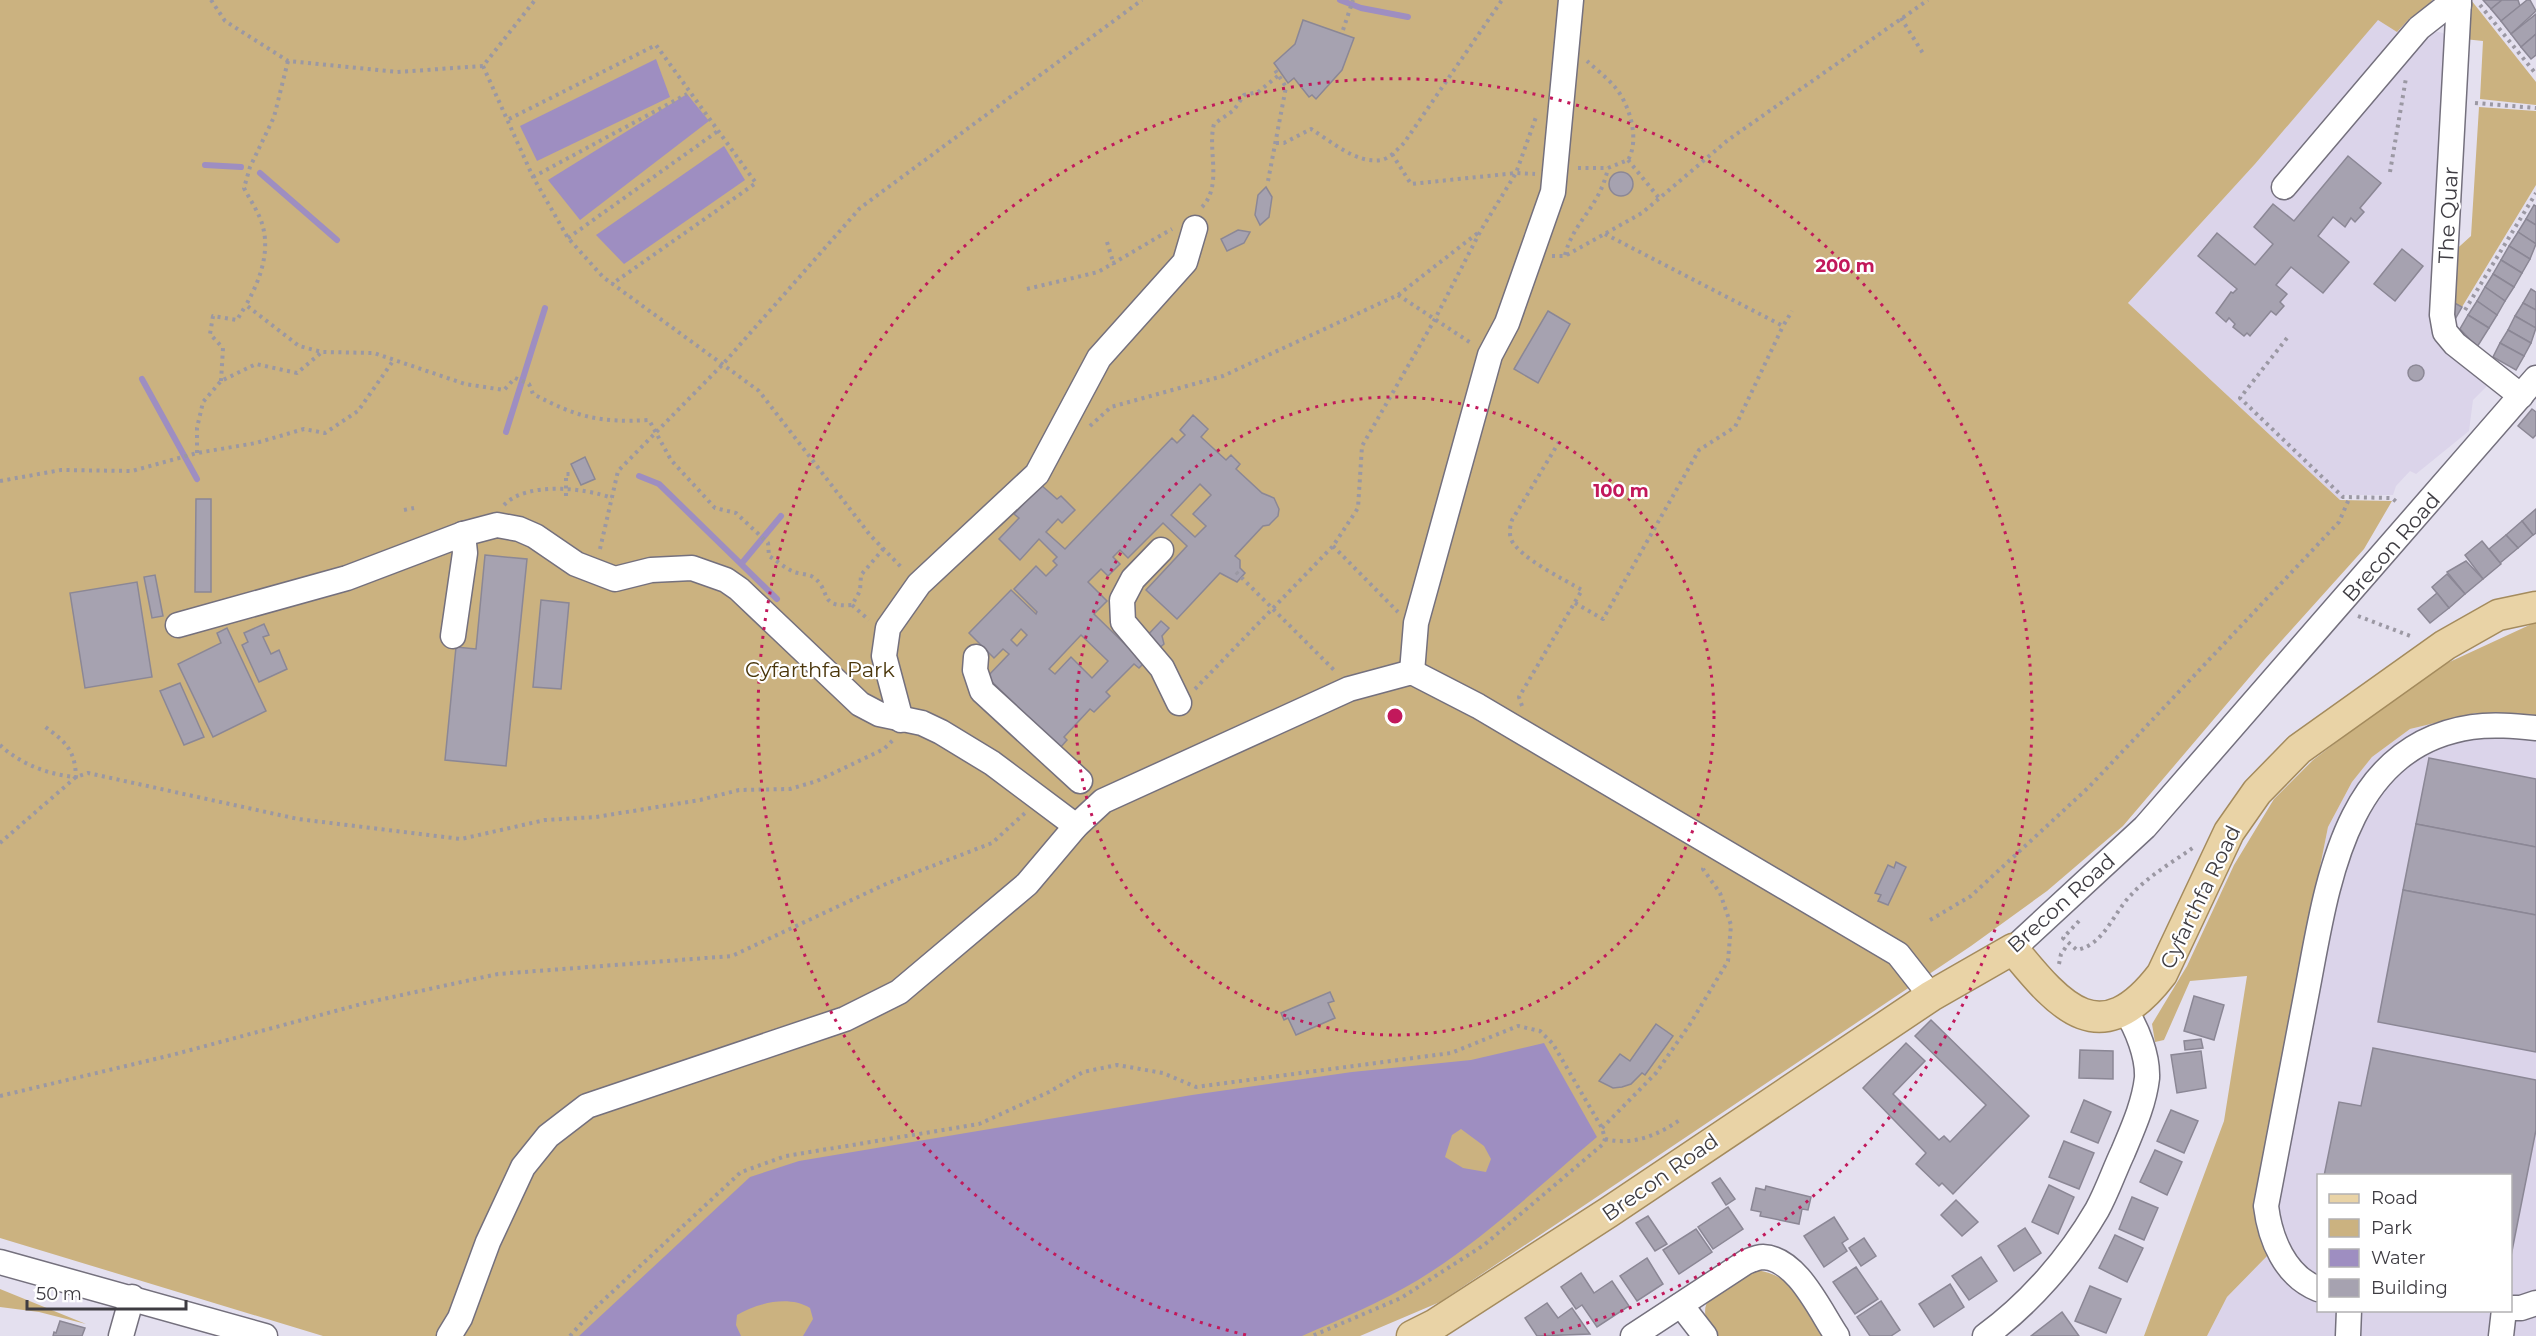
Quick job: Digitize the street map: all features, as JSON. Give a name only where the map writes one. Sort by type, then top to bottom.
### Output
[{"type":"main road","name":"Cyfarthfa Road","points":[[2013,949],[2040,982],[2063,1005],[2085,1014],[2112,1017],[2125,1010],[2147,994],[2162,974],[2229,832],[2257,792],[2300,749],[2435,652],[2498,615],[2536,607]]},
{"type":"main road","name":"Brecon Road","points":[[1412,1336],[1434,1325],[1600,1219],[1931,996],[2013,949]]},
{"type":"street","points":[[1412,672],[1416,623],[1490,355],[1507,323],[1553,192],[1571,0]]},
{"type":"street","points":[[2284,187],[2408,39],[2447,6],[2465,2]]},
{"type":"street","name":"The Quar","points":[[2450,337],[2445,332],[2442,315],[2454,101],[2465,2]]},
{"type":"street","points":[[899,728],[884,656],[888,628],[919,584],[1037,474],[1100,358],[1185,262],[1191,221]]},
{"type":"street","points":[[2450,337],[2528,387]]},
{"type":"street","name":"Brecon Road","points":[[2013,949],[2145,827],[2528,387]]},
{"type":"street","points":[[178,625],[347,578],[463,534],[497,525],[519,529],[558,549],[576,564],[615,579],[674,567],[692,568],[726,580],[739,589],[860,704],[899,728],[922,723],[941,732],[1000,768],[1076,826]]},
{"type":"street","points":[[453,636],[465,553],[463,534]]},
{"type":"street","points":[[1161,550],[1133,579],[1122,600],[1123,622],[1162,668],[1179,703]]},
{"type":"street","points":[[976,657],[975,670],[982,691],[1080,781]]},
{"type":"street","points":[[449,1336],[460,1318],[488,1242],[523,1167],[548,1136],[587,1106],[845,1019],[899,992],[1027,884],[1076,826],[1103,801],[1349,689],[1412,672],[1478,706],[1596,773],[1898,954],[1931,996]]},
{"type":"street","points":[[2317,1288],[2297,1278],[2285,1262],[2268,1223],[2266,1206],[2326,890],[2343,837],[2364,795],[2397,760],[2432,739],[2472,727],[2536,728]]},
{"type":"street","points":[[1985,1336],[2038,1289],[2069,1252],[2098,1209],[2141,1107],[2147,1077],[2142,1046],[2133,1021],[2125,1010]]},
{"type":"street","points":[[1633,1336],[1746,1262],[1762,1256],[1780,1261],[1793,1270],[1837,1336]]},
{"type":"street","points":[[0,1262],[265,1336]]},
{"type":"street","points":[[121,1336],[132,1297]]},
{"type":"street","points":[[2512,1308],[2536,1303]]},
{"type":"street","points":[[1681,1305],[1705,1336]]},
{"type":"street","points":[[2348,1336],[2349,1312]]},
{"type":"street","points":[[2501,1336],[2504,1312]]},
{"type":"path","points":[[211,0],[225,21],[288,61],[397,72],[483,66],[535,0]]},
{"type":"path","points":[[597,560],[618,471],[723,364],[860,208],[1142,0]]},
{"type":"path","points":[[1343,30],[1353,0]]},
{"type":"path","points":[[1276,143],[1284,143],[1311,129],[1354,156],[1381,160],[1392,154],[1404,143],[1502,0]]},
{"type":"path","points":[[1531,257],[1565,256],[1642,213],[1728,140],[1928,0]]},
{"type":"path","points":[[2465,2],[2536,74]]},
{"type":"path","points":[[1901,18],[1924,55]]},
{"type":"path","points":[[2390,172],[2411,48],[2408,39]]},
{"type":"path","points":[[509,119],[656,45],[756,183],[612,284]]},
{"type":"path","points":[[1392,154],[1411,184],[1516,173],[1556,173],[1571,168],[1608,168],[1628,160],[1634,149],[1630,115],[1616,87],[1567,46]]},
{"type":"path","points":[[221,381],[223,348],[210,334],[213,316],[237,320],[255,290],[265,255],[263,227],[244,188],[250,168],[274,117],[288,61]]},
{"type":"path","points":[[483,66],[509,119],[532,177],[568,238],[612,284],[759,391],[884,548],[919,584]]},
{"type":"path","points":[[1268,181],[1286,87],[1275,70]]},
{"type":"path","points":[[1027,289],[1098,272],[1191,221],[1205,203],[1210,192],[1215,165],[1211,135],[1214,124],[1234,110],[1244,95],[1258,92],[1279,75]]},
{"type":"path","points":[[532,177],[687,94]]},
{"type":"path","points":[[2454,101],[2536,108]]},
{"type":"path","points":[[1179,703],[1273,611],[1333,546],[1358,508],[1362,446],[1435,319],[1481,230],[1516,173],[1538,109]]},
{"type":"path","points":[[568,238],[718,131]]},
{"type":"path","points":[[1628,160],[1659,198]]},
{"type":"path","points":[[1565,256],[1568,244],[1597,201],[1604,186],[1608,168]]},
{"type":"path","points":[[2450,337],[2536,193]]},
{"type":"path","points":[[1086,429],[1111,407],[1223,376],[1398,295],[1481,230]]},
{"type":"path","points":[[1605,234],[1783,326]]},
{"type":"path","points":[[1107,242],[1114,265]]},
{"type":"path","points":[[1398,295],[1490,355]]},
{"type":"path","points":[[246,305],[299,346],[322,352],[374,353],[465,384],[504,390],[515,378],[529,384],[533,394],[580,417],[624,421],[649,420],[671,460],[715,507],[736,513],[768,543],[769,556],[792,571],[813,577],[820,585],[824,597],[839,606],[852,604],[857,599],[861,575],[884,548]]},
{"type":"path","points":[[1575,603],[1603,620],[1699,450],[1735,427],[1792,311]]},
{"type":"path","points":[[2287,338],[2240,398],[2343,497],[2349,499],[2392,498],[2416,517]]},
{"type":"path","points":[[197,453],[196,428],[203,402],[221,381],[256,364],[297,373],[322,352]]},
{"type":"path","points":[[0,481],[61,470],[132,471],[197,453],[256,443],[304,429],[325,433],[357,411],[393,361]]},
{"type":"path","points":[[1516,729],[1522,707],[1519,697],[1582,590],[1521,551],[1511,540],[1509,528],[1559,442]]},
{"type":"path","points":[[566,496],[566,474],[573,474]]},
{"type":"path","points":[[498,511],[508,501],[532,490],[592,491],[612,498]]},
{"type":"path","points":[[1930,920],[1971,896],[2090,787],[2339,522],[2349,499]]},
{"type":"path","points":[[404,510],[414,508]]},
{"type":"path","points":[[1333,546],[1406,621],[1416,623]]},
{"type":"path","points":[[1236,572],[1344,680],[1349,689]]},
{"type":"path","points":[[2340,605],[2346,612],[2426,642],[2435,652]]},
{"type":"path","points":[[44,726],[62,739],[75,758],[76,777]]},
{"type":"path","points":[[0,843],[76,777],[88,773],[298,819],[461,838],[545,820],[596,816],[700,800],[739,790],[790,789],[817,781],[884,748],[899,728]]},
{"type":"path","points":[[0,745],[28,764],[56,775],[76,777]]},
{"type":"path","points":[[0,755],[6,751]]},
{"type":"path","points":[[0,1096],[365,1003],[498,974],[732,956],[888,883],[992,843],[1026,812]]},
{"type":"path","points":[[2078,890],[2093,907],[2063,938],[2077,950],[2085,948],[2105,931],[2130,895],[2139,888],[2212,833],[2229,832]]},
{"type":"path","points":[[1602,1128],[1656,1073],[1690,1024],[1728,962],[1731,925],[1720,893],[1703,869],[1716,847]]},
{"type":"path","points":[[570,1336],[594,1309],[741,1172],[786,1156],[979,1124],[1049,1092],[1083,1072],[1117,1065],[1163,1073],[1196,1087],[1451,1053],[1518,1026],[1540,1031],[1553,1044],[1602,1128],[1605,1139],[1602,1145],[1484,1245],[1401,1298],[1312,1336]]},
{"type":"path","points":[[1605,1139],[1616,1142],[1659,1135],[1681,1119]]},
{"type":"shaded area","points":[[2410,18],[2419,28],[2443,33],[2451,42],[2435,337],[2487,386],[2473,400],[2469,431],[2416,474],[2410,471],[2396,486],[2393,495],[2346,495],[2340,500],[2128,303],[2255,164],[2378,19]]},
{"type":"shaded area","points":[[2476,713],[2536,715],[2536,1336],[2207,1336],[2227,1297],[2270,1253],[2313,902],[2328,827],[2352,782],[2372,757],[2410,729]]},
{"type":"green space","name":"Cyfarthfa Park","points":[[0,0],[2432,0],[2430,7],[2414,23],[2410,18],[2397,32],[2378,20],[2255,164],[2128,303],[2340,500],[2392,501],[2364,549],[2265,659],[2123,826],[2047,891],[1971,946],[1440,1302],[1360,1336],[323,1336],[0,1238]]},
{"type":"green space","points":[[2467,0],[2471,0],[2536,82],[2536,105],[2480,99],[2483,41],[2464,39]]},
{"type":"green space","points":[[2479,107],[2536,111],[2536,185],[2462,307],[2449,300],[2450,255],[2471,236]]},
{"type":"green space","points":[[2536,622],[2536,715],[2476,713],[2410,729],[2372,757],[2352,782],[2328,827],[2313,902],[2270,1253],[2227,1297],[2207,1336],[2144,1336],[2224,1121],[2247,976],[2190,981],[2164,1040],[2155,1042],[2152,1024],[2187,966],[2234,865],[2274,799],[2313,760],[2430,671]]},
{"type":"green space","points":[[1756,1270],[1770,1273],[1791,1285],[1806,1303],[1827,1336],[1716,1336],[1708,1323],[1705,1311],[1707,1302],[1722,1287]]},
{"type":"green space","points":[[0,1289],[86,1324],[39,1312],[0,1307]]},
{"type":"water","points":[[656,59],[670,97],[537,161],[520,126]]},
{"type":"water","points":[[687,94],[709,121],[580,220],[548,180]]},
{"type":"water","points":[[724,146],[745,180],[624,264],[596,235]]},
{"type":"water","points":[[1544,1043],[1597,1137],[1510,1212],[1442,1264],[1390,1296],[1302,1336],[803,1336],[813,1319],[810,1308],[802,1304],[783,1301],[763,1304],[737,1315],[736,1325],[741,1336],[579,1336],[750,1177],[799,1161],[1192,1095],[1352,1072],[1471,1060]],"holes":[[[1461,1129],[1484,1146],[1491,1159],[1486,1172],[1463,1168],[1445,1157],[1452,1135]]]},
{"type":"building","points":[[2483,0],[2502,0],[2491,9]]},
{"type":"building","points":[[2502,0],[2518,0],[2520,6],[2501,21],[2491,9]]},
{"type":"building","points":[[2530,0],[2536,11],[2511,34],[2501,21]]},
{"type":"building","points":[[2536,14],[2536,34],[2521,47],[2511,34]]},
{"type":"building","points":[[1303,20],[1354,38],[1342,70],[1316,99],[1312,95],[1309,97],[1294,78],[1288,83],[1274,63],[1295,44]]},
{"type":"building","points":[[2536,34],[2536,55],[2531,59],[2521,47]]},
{"type":"building","points":[[2348,156],[2381,183],[2360,208],[2364,212],[2355,222],[2351,218],[2345,227],[2333,217],[2318,236],[2349,262],[2323,293],[2291,267],[2276,285],[2287,294],[2280,302],[2284,306],[2276,315],[2271,311],[2250,336],[2247,333],[2244,336],[2233,327],[2235,324],[2229,318],[2226,322],[2216,313],[2231,292],[2237,289],[2198,256],[2217,233],[2255,265],[2273,244],[2254,227],[2273,204],[2294,221]]},
{"type":"building","points":[[1621,172],[1630,175],[1633,184],[1630,193],[1621,196],[1612,193],[1609,184],[1612,175]]},
{"type":"building","points":[[1266,187],[1272,197],[1269,217],[1260,225],[1255,215],[1258,195]]},
{"type":"building","points":[[2534,205],[2536,206],[2536,225],[2526,219]]},
{"type":"building","points":[[2526,219],[2536,225],[2536,244],[2518,232]]},
{"type":"building","points":[[1238,230],[1250,232],[1244,243],[1227,251],[1221,239]]},
{"type":"building","points":[[2518,232],[2536,244],[2530,259],[2509,246]]},
{"type":"building","points":[[2509,246],[2530,259],[2522,273],[2501,260]]},
{"type":"building","points":[[2402,249],[2423,266],[2395,301],[2374,284]]},
{"type":"building","points":[[2501,260],[2522,273],[2514,287],[2493,274]]},
{"type":"building","points":[[2493,274],[2514,287],[2505,301],[2485,287]]},
{"type":"building","points":[[2485,287],[2505,301],[2497,315],[2477,301]]},
{"type":"building","points":[[2531,289],[2536,292],[2536,310],[2523,303]]},
{"type":"building","points":[[2449,300],[2462,307],[2454,321]]},
{"type":"building","points":[[2477,301],[2497,315],[2489,328],[2468,315]]},
{"type":"building","points":[[2523,303],[2536,310],[2536,328],[2515,316]]},
{"type":"building","points":[[1548,311],[1570,324],[1538,383],[1514,369]]},
{"type":"building","points":[[2468,315],[2489,328],[2477,347],[2460,329]]},
{"type":"building","points":[[2515,316],[2536,328],[2531,343],[2508,330]]},
{"type":"building","points":[[2508,330],[2531,343],[2524,356],[2500,343]]},
{"type":"building","points":[[2500,343],[2524,356],[2516,370],[2493,357]]},
{"type":"building","points":[[2413,365],[2419,365],[2424,373],[2422,379],[2413,381],[2408,376],[2408,370]]},
{"type":"building","points":[[2532,409],[2536,412],[2536,435],[2533,438],[2518,426]]},
{"type":"building","points":[[1193,415],[1208,429],[1201,437],[1226,460],[1231,455],[1240,464],[1236,469],[1262,493],[1274,498],[1279,509],[1278,516],[1269,525],[1263,526],[1235,556],[1240,560],[1240,568],[1245,573],[1237,582],[1220,573],[1177,619],[1146,590],[1187,546],[1163,523],[1128,558],[1120,550],[1113,557],[1120,564],[1108,576],[1101,569],[1088,582],[1107,601],[1094,614],[1136,655],[1146,661],[1139,668],[1134,664],[1106,692],[1110,696],[1094,712],[1090,709],[1064,737],[1067,740],[1060,748],[987,677],[1009,654],[1003,649],[994,658],[969,633],[1011,590],[1036,614],[1037,612],[1014,589],[1036,566],[1046,576],[1057,565],[1053,561],[1057,557],[1039,539],[1020,560],[999,539],[1019,518],[1014,514],[1041,485],[1057,499],[1061,496],[1075,510],[1062,523],[1058,519],[1046,532],[1065,549],[1172,438],[1177,443],[1185,435],[1180,430]],"holes":[[[1200,484],[1211,495],[1193,514],[1206,526],[1195,537],[1171,515]],[[1021,629],[1027,635],[1017,646],[1011,640]],[[1081,635],[1108,661],[1092,678],[1071,657],[1055,674],[1049,669]]]},
{"type":"building","points":[[585,457],[595,479],[581,485],[571,464]]},
{"type":"building","points":[[196,499],[211,499],[211,592],[195,592]]},
{"type":"building","points":[[2536,509],[2536,533],[2533,535],[2522,521]]},
{"type":"building","points":[[2522,521],[2533,535],[2518,548],[2506,535]]},
{"type":"building","points":[[2506,535],[2518,548],[2500,563],[2489,549]]},
{"type":"building","points":[[2482,541],[2501,564],[2483,579],[2465,555]]},
{"type":"building","points":[[485,555],[527,559],[506,766],[445,760],[456,647],[476,649]]},
{"type":"building","points":[[2466,561],[2483,579],[2465,594],[2447,572]]},
{"type":"building","points":[[2447,574],[2465,594],[2449,608],[2432,587]]},
{"type":"building","points":[[155,575],[163,616],[152,618],[144,577]]},
{"type":"building","points":[[137,582],[152,677],[85,688],[70,593]]},
{"type":"building","points":[[2437,593],[2449,608],[2430,623],[2418,609]]},
{"type":"building","points":[[541,600],[569,603],[561,689],[533,687]]},
{"type":"building","points":[[1161,621],[1169,628],[1162,636],[1164,644],[1158,649],[1144,639]]},
{"type":"building","points":[[264,624],[269,635],[263,637],[271,654],[279,650],[287,669],[259,682],[242,645],[248,642],[244,633]]},
{"type":"building","points":[[227,628],[266,711],[213,737],[178,664],[221,643],[217,633]]},
{"type":"building","points":[[180,683],[204,737],[184,745],[160,691]]},
{"type":"building","points":[[2429,758],[2536,779],[2536,847],[2416,824]]},
{"type":"building","points":[[2416,824],[2536,847],[2536,915],[2403,890]]},
{"type":"building","points":[[1896,862],[1906,867],[1888,905],[1878,901],[1881,895],[1875,893],[1888,865],[1894,868]]},
{"type":"building","points":[[2403,890],[2536,915],[2536,1052],[2378,1022]]},
{"type":"building","points":[[1330,992],[1334,1001],[1328,1003],[1335,1018],[1296,1035],[1288,1018],[1284,1020],[1281,1013]]},
{"type":"building","points":[[2194,996],[2224,1005],[2214,1040],[2184,1031]]},
{"type":"building","points":[[1931,1020],[2029,1116],[1953,1194],[1942,1183],[1939,1186],[1916,1164],[1926,1153],[1863,1088],[1906,1043],[1925,1061],[1893,1094],[1939,1140],[1944,1136],[1950,1142],[1986,1105],[1915,1036]]},
{"type":"building","points":[[1656,1024],[1673,1036],[1645,1075],[1642,1073],[1631,1084],[1622,1087],[1613,1088],[1599,1081],[1620,1054],[1630,1061]]},
{"type":"building","points":[[2201,1039],[2203,1048],[2185,1050],[2184,1041]]},
{"type":"building","points":[[2373,1048],[2536,1080],[2536,1130],[2512,1251],[2512,1174],[2324,1174],[2339,1102],[2361,1106]]},
{"type":"building","points":[[2080,1050],[2113,1051],[2113,1079],[2079,1078]]},
{"type":"building","points":[[2201,1051],[2206,1088],[2177,1093],[2171,1055]]},
{"type":"building","points":[[2084,1100],[2111,1112],[2098,1143],[2071,1132]]},
{"type":"building","points":[[2171,1110],[2198,1121],[2184,1153],[2157,1141]]},
{"type":"building","points":[[2064,1141],[2094,1153],[2079,1189],[2049,1177]]},
{"type":"building","points":[[2155,1150],[2182,1162],[2167,1195],[2140,1182]]},
{"type":"building","points":[[1720,1178],[1735,1199],[1726,1205],[1712,1183]]},
{"type":"building","points":[[2049,1185],[2074,1197],[2058,1234],[2032,1222]]},
{"type":"building","points":[[1766,1186],[1811,1197],[1808,1210],[1802,1209],[1799,1224],[1760,1216],[1761,1212],[1751,1210],[1756,1188],[1765,1190]]},
{"type":"building","points":[[2132,1197],[2158,1208],[2144,1240],[2119,1229]]},
{"type":"building","points":[[1956,1200],[1978,1222],[1962,1236],[1941,1215]]},
{"type":"building","points":[[1728,1207],[1743,1229],[1713,1249],[1698,1227]]},
{"type":"building","points":[[1648,1216],[1667,1244],[1655,1251],[1636,1223]]},
{"type":"building","points":[[1834,1217],[1848,1239],[1842,1243],[1847,1251],[1824,1267],[1804,1236]]},
{"type":"building","points":[[2025,1228],[2041,1253],[2014,1271],[1998,1246]]},
{"type":"building","points":[[1696,1229],[1712,1252],[1679,1274],[1663,1250]]},
{"type":"building","points":[[2115,1235],[2143,1248],[2127,1282],[2099,1268]]},
{"type":"building","points":[[1864,1238],[1876,1256],[1861,1266],[1849,1248]]},
{"type":"building","points":[[1981,1257],[1997,1281],[1969,1300],[1952,1276]]},
{"type":"building","points":[[1647,1258],[1663,1284],[1637,1301],[1620,1276]]},
{"type":"building","points":[[1856,1267],[1878,1299],[1855,1314],[1833,1282]]},
{"type":"building","points":[[1581,1273],[1594,1293],[1612,1281],[1629,1306],[1597,1327],[1582,1305],[1576,1309],[1561,1287]]},
{"type":"building","points":[[1950,1284],[1964,1307],[1934,1327],[1919,1304]]},
{"type":"building","points":[[2090,1286],[2121,1299],[2106,1333],[2075,1321]]},
{"type":"building","points":[[1881,1301],[1900,1330],[1891,1336],[1870,1336],[1857,1317]]},
{"type":"building","points":[[1547,1303],[1558,1318],[1572,1308],[1590,1334],[1537,1336],[1525,1318]]},
{"type":"building","points":[[2062,1312],[2079,1336],[2031,1336]]},
{"type":"building","points":[[60,1321],[85,1328],[82,1336],[53,1336]]},
{"type":"waterway","points":[[1340,0],[1361,8],[1408,17]]},
{"type":"waterway","points":[[205,165],[241,167]]},
{"type":"waterway","points":[[260,173],[337,240]]},
{"type":"waterway","points":[[506,432],[545,308]]},
{"type":"waterway","points":[[142,379],[197,479]]},
{"type":"waterway","points":[[639,476],[659,484],[777,599]]},
{"type":"waterway","points":[[742,563],[781,516]]}]
